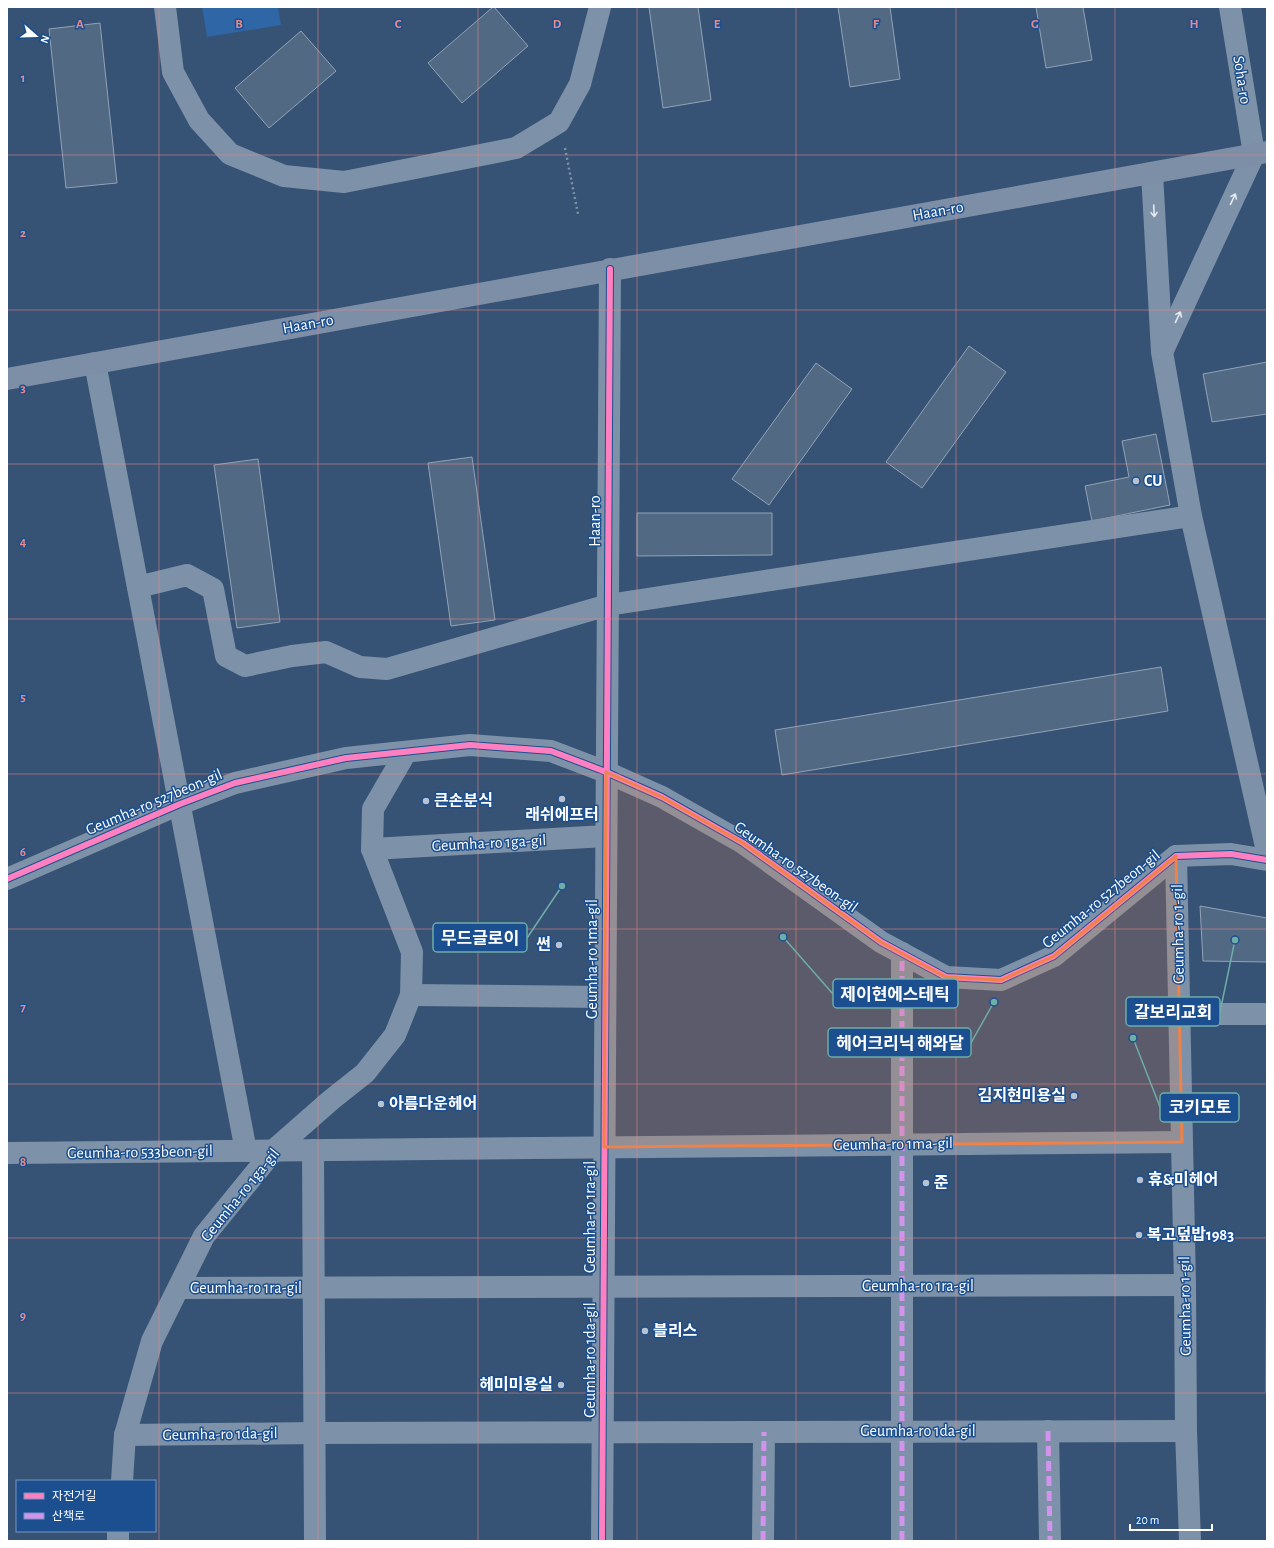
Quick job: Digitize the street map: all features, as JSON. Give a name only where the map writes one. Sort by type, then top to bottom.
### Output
[{"type":"main road","name":"Haan-ro","points":[[7,379],[610,269],[1261,153]]},
{"type":"street","points":[[165,7],[173,72],[199,120],[230,154],[284,176],[344,182],[516,148],[560,122],[580,84],[600,7]]},
{"type":"street","name":"Soha-ro","points":[[1230,7],[1261,153]]},
{"type":"street","points":[[1162,352],[1261,153]]},
{"type":"street","points":[[1152,172],[1162,352],[1191,516],[1267,851]]},
{"type":"street","name":"Haan-ro","points":[[606,772],[610,269]]},
{"type":"street","points":[[95,363],[246,1151]]},
{"type":"street","points":[[138,587],[187,575],[212,589],[226,656],[245,666],[292,656],[326,652],[360,667],[387,669],[608,605],[1191,516]]},
{"type":"street","name":"Geumha-ro 527beon-gil","points":[[7,879],[180,804],[235,783],[346,758],[470,745],[551,751],[606,772],[662,797],[744,843],[881,942],[946,977],[1001,980],[1054,956],[1176,856],[1230,854],[1267,860]]},
{"type":"street","name":"Geumha-ro 1ga-gil","points":[[122,1480],[125,1435],[152,1341],[204,1236],[274,1150],[331,1100],[365,1073],[395,1035],[411,995],[412,952],[372,849],[373,809],[406,752]]},
{"type":"street","name":"Geumha-ro 1ma-gil","points":[[604,1147],[606,772]]},
{"type":"street","name":"Geumha-ro 1ga-gil","points":[[372,849],[606,836]]},
{"type":"street","name":"Geumha-ro 1-gil","points":[[1176,856],[1185,1286],[1186,1431],[1190,1541]]},
{"type":"street","points":[[902,953],[902,1541]]},
{"type":"street","points":[[411,995],[605,997]]},
{"type":"street","points":[[1179,1014],[1267,1014]]},
{"type":"street","name":"Geumha-ro 1ma-gil","points":[[274,1150],[1182,1142]]},
{"type":"street","name":"Geumha-ro 1ra-gil","points":[[603,1287],[604,1147]]},
{"type":"street","name":"Geumha-ro 533beon-gil","points":[[7,1153],[274,1150]]},
{"type":"street","name":"Geumha-ro 1ra-gil","points":[[312,1150],[313,1288]]},
{"type":"street","name":"Geumha-ro 1ra-gil","points":[[179,1288],[1185,1286]]},
{"type":"street","name":"Geumha-ro 1da-gil","points":[[602,1432],[603,1287]]},
{"type":"street","points":[[313,1288],[315,1541]]},
{"type":"street","points":[[1048,1431],[1050,1541]]},
{"type":"street","name":"Geumha-ro 1da-gil","points":[[125,1435],[314,1433],[1186,1431]]},
{"type":"street","points":[[602,1432],[602,1541]]},
{"type":"street","points":[[763,1541],[764,1432]]},
{"type":"path","points":[[560,122],[578,214]]},
{"type":"highlighted area","points":[[606,772],[662,797],[743,843],[881,942],[946,977],[1001,980],[1054,956],[1176,856],[1182,1142],[604,1147]]},
{"type":"shaded area","points":[[202,7],[278,7],[281,25],[207,37]]},
{"type":"building","points":[[493,7],[528,46],[462,103],[428,63]]},
{"type":"building","points":[[649,7],[698,7],[711,100],[663,108]]},
{"type":"building","points":[[838,7],[890,7],[900,79],[850,87]]},
{"type":"building","points":[[1036,7],[1083,7],[1092,60],[1046,68]]},
{"type":"building","points":[[100,23],[117,183],[66,188],[49,29]]},
{"type":"building","points":[[301,31],[336,71],[269,128],[235,88]]},
{"type":"building","points":[[969,346],[1006,372],[922,488],[886,462]]},
{"type":"building","points":[[1267,362],[1267,414],[1212,422],[1203,374]]},
{"type":"building","points":[[816,363],[852,389],[769,505],[732,479]]},
{"type":"building","name":"CU","points":[[1156,434],[1170,505],[1092,521],[1085,486],[1129,477],[1122,441]]},
{"type":"building","points":[[472,457],[495,620],[451,626],[428,463]]},
{"type":"building","points":[[258,459],[280,622],[237,628],[214,465]]},
{"type":"building","points":[[637,513],[772,513],[772,555],[637,556]]},
{"type":"building","points":[[1161,667],[1168,711],[782,775],[775,730]]},
{"type":"building","points":[[1200,906],[1267,918],[1267,962],[1203,961]]},
{"type":"building","points":[[1267,1183],[1267,1392],[1266,1392]]},
{"type":"marked path","points":[[902,953],[902,1541]]},
{"type":"marked path","points":[[1048,1431],[1050,1541]]},
{"type":"marked path","points":[[763,1541],[764,1432]]},
{"type":"cycle path","points":[[602,1541],[610,269]]},
{"type":"cycle path","points":[[7,879],[180,804],[235,783],[346,758],[470,745],[551,751],[606,772],[662,797],[743,843],[881,942],[946,977],[1001,980],[1054,956],[1176,856],[1231,854],[1267,860]]},
{"type":"place","name":"CU","points":[[1136,481]]},
{"type":"place","name":"래쉬에프터","points":[[562,799]]},
{"type":"place","name":"큰손분식","points":[[426,801]]},
{"type":"place","name":"무드글로이","points":[[562,886]]},
{"type":"place","name":"제이현에스테틱","points":[[783,937]]},
{"type":"place","name":"갈보리교회","points":[[1235,940]]},
{"type":"place","name":"썬","points":[[559,945]]},
{"type":"place","name":"헤어크리닉 해와달","points":[[994,1002]]},
{"type":"place","name":"코키모토","points":[[1133,1038]]},
{"type":"place","name":"김지현미용실","points":[[1074,1096]]},
{"type":"place","name":"아름다운헤어","points":[[381,1104]]},
{"type":"place","name":"휴&미헤어","points":[[1140,1180]]},
{"type":"place","name":"준","points":[[926,1183]]},
{"type":"place","name":"복고덮밥1983","points":[[1139,1235]]},
{"type":"place","name":"블리스","points":[[645,1331]]},
{"type":"place","name":"헤미미용실","points":[[561,1385]]}]
